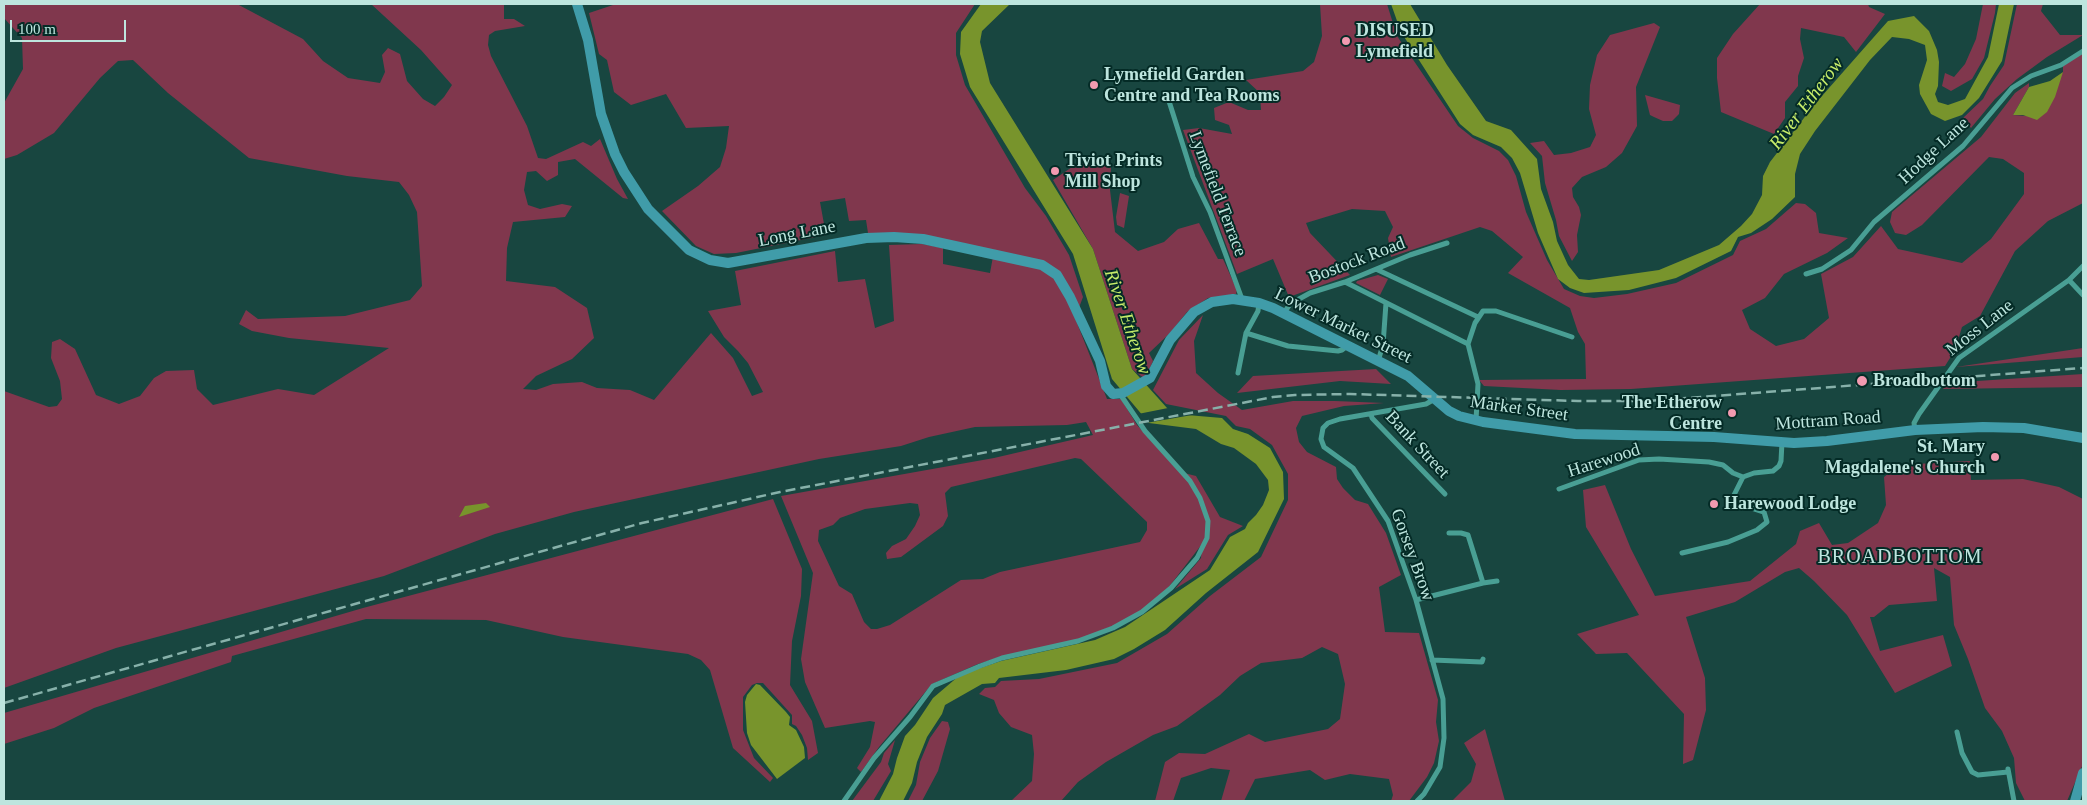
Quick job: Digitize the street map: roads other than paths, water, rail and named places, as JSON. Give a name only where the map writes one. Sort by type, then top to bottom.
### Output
[{"type":"street","name":"Long Lane","points":[[577,4],[588,40],[601,114],[615,154],[624,172],[648,209],[689,250],[710,260],[728,263],[866,238],[894,237],[923,239],[1042,265],[1057,275],[1070,298],[1100,361],[1109,391],[1112,394],[1122,394]]},
{"type":"street","name":"Hodge Lane","points":[[1806,274],[1822,269],[1851,250],[1874,222],[1963,146],[2012,88],[2030,76],[2061,65],[2083,51]]},
{"type":"street","name":"Lymefield Terrace","points":[[1168,98],[1193,177],[1210,212],[1242,299]]},
{"type":"street","name":"Bostock Road","points":[[1284,314],[1290,304],[1310,293],[1378,270],[1410,255],[1447,243]]},
{"type":"street","name":"Moss Lane","points":[[1915,430],[1914,423],[1959,358],[2069,280],[2083,266]]},
{"type":"street","points":[[1378,270],[1478,317]]},
{"type":"street","points":[[2069,280],[2083,295]]},
{"type":"street","points":[[1345,282],[1468,344]]},
{"type":"street","name":"Lower Market Street","points":[[1122,394],[1148,379],[1170,340],[1194,312],[1212,302],[1242,299],[1259,303],[1284,314],[1378,360],[1414,380],[1433,400]]},
{"type":"street","points":[[1378,360],[1383,346],[1386,302]]},
{"type":"street","points":[[1238,373],[1246,333],[1258,311],[1259,303]]},
{"type":"street","points":[[1476,421],[1478,384],[1468,344],[1478,317],[1485,310],[1496,311],[1572,337]]},
{"type":"street","points":[[1246,333],[1288,346],[1338,351],[1347,345]]},
{"type":"street","points":[[844,801],[874,758],[910,717],[933,686],[995,661],[1078,641],[1113,628],[1142,612],[1170,588],[1197,558],[1207,538],[1208,521],[1200,498],[1190,482],[1145,431],[1122,394]]},
{"type":"street","name":"Gorsey Brow","points":[[1417,801],[1424,794],[1440,767],[1444,738],[1443,699],[1416,600],[1388,521],[1353,468],[1322,443],[1323,428],[1328,423],[1347,417],[1426,404],[1433,400]]},
{"type":"street","name":"Market Street","points":[[1433,400],[1448,412],[1476,421],[1575,434]]},
{"type":"street","name":"Bank Street","points":[[1372,414],[1372,418],[1444,494]]},
{"type":"street","name":"Mottram Road","points":[[1575,434],[1714,437],[1782,442],[1827,441],[1915,430],[2016,428],[2055,432],[2083,438]]},
{"type":"street","points":[[1682,553],[1728,542],[1757,530],[1766,522],[1764,512],[1736,503],[1734,495],[1743,477],[1754,473],[1773,471],[1779,466],[1782,442]]},
{"type":"street","name":"Harewood","points":[[1559,489],[1639,460],[1659,459],[1709,462],[1723,465],[1733,473],[1743,477]]},
{"type":"street","points":[[1449,533],[1468,535],[1483,582]]},
{"type":"street","points":[[1416,600],[1483,582],[1497,581]]},
{"type":"street","points":[[1432,660],[1482,662],[1483,659]]},
{"type":"street","points":[[1957,732],[1962,753],[1972,772],[1978,775],[2008,770],[2014,801]]},
{"type":"street","points":[[2074,801],[2083,773]]},
{"type":"railway","points":[[4,703],[642,523],[780,492],[1273,397],[1350,394],[1578,401],[1648,401],[2083,368]]},
{"type":"place","name":"DISUSED Lymefield","points":[[1346,41]]},
{"type":"place","name":"Lymefield Garden Centre and Tea Rooms","points":[[1094,85]]},
{"type":"place","name":"Tiviot Prints Mill Shop","points":[[1055,171]]},
{"type":"place","name":"Broadbottom","points":[[1862,381]]},
{"type":"place","name":"The Etherow Centre","points":[[1732,413]]},
{"type":"place","name":"St. Mary Magdalene's Church","points":[[1995,457]]},
{"type":"place","name":"Harewood Lodge","points":[[1714,504]]},
{"type":"district","name":"BROADBOTTOM","points":[[1900,558]]},
{"type":"water label","name":"River Etherow","points":[[1807,104]]},
{"type":"water label","name":"River Etherow","points":[[1127,322]]}]
